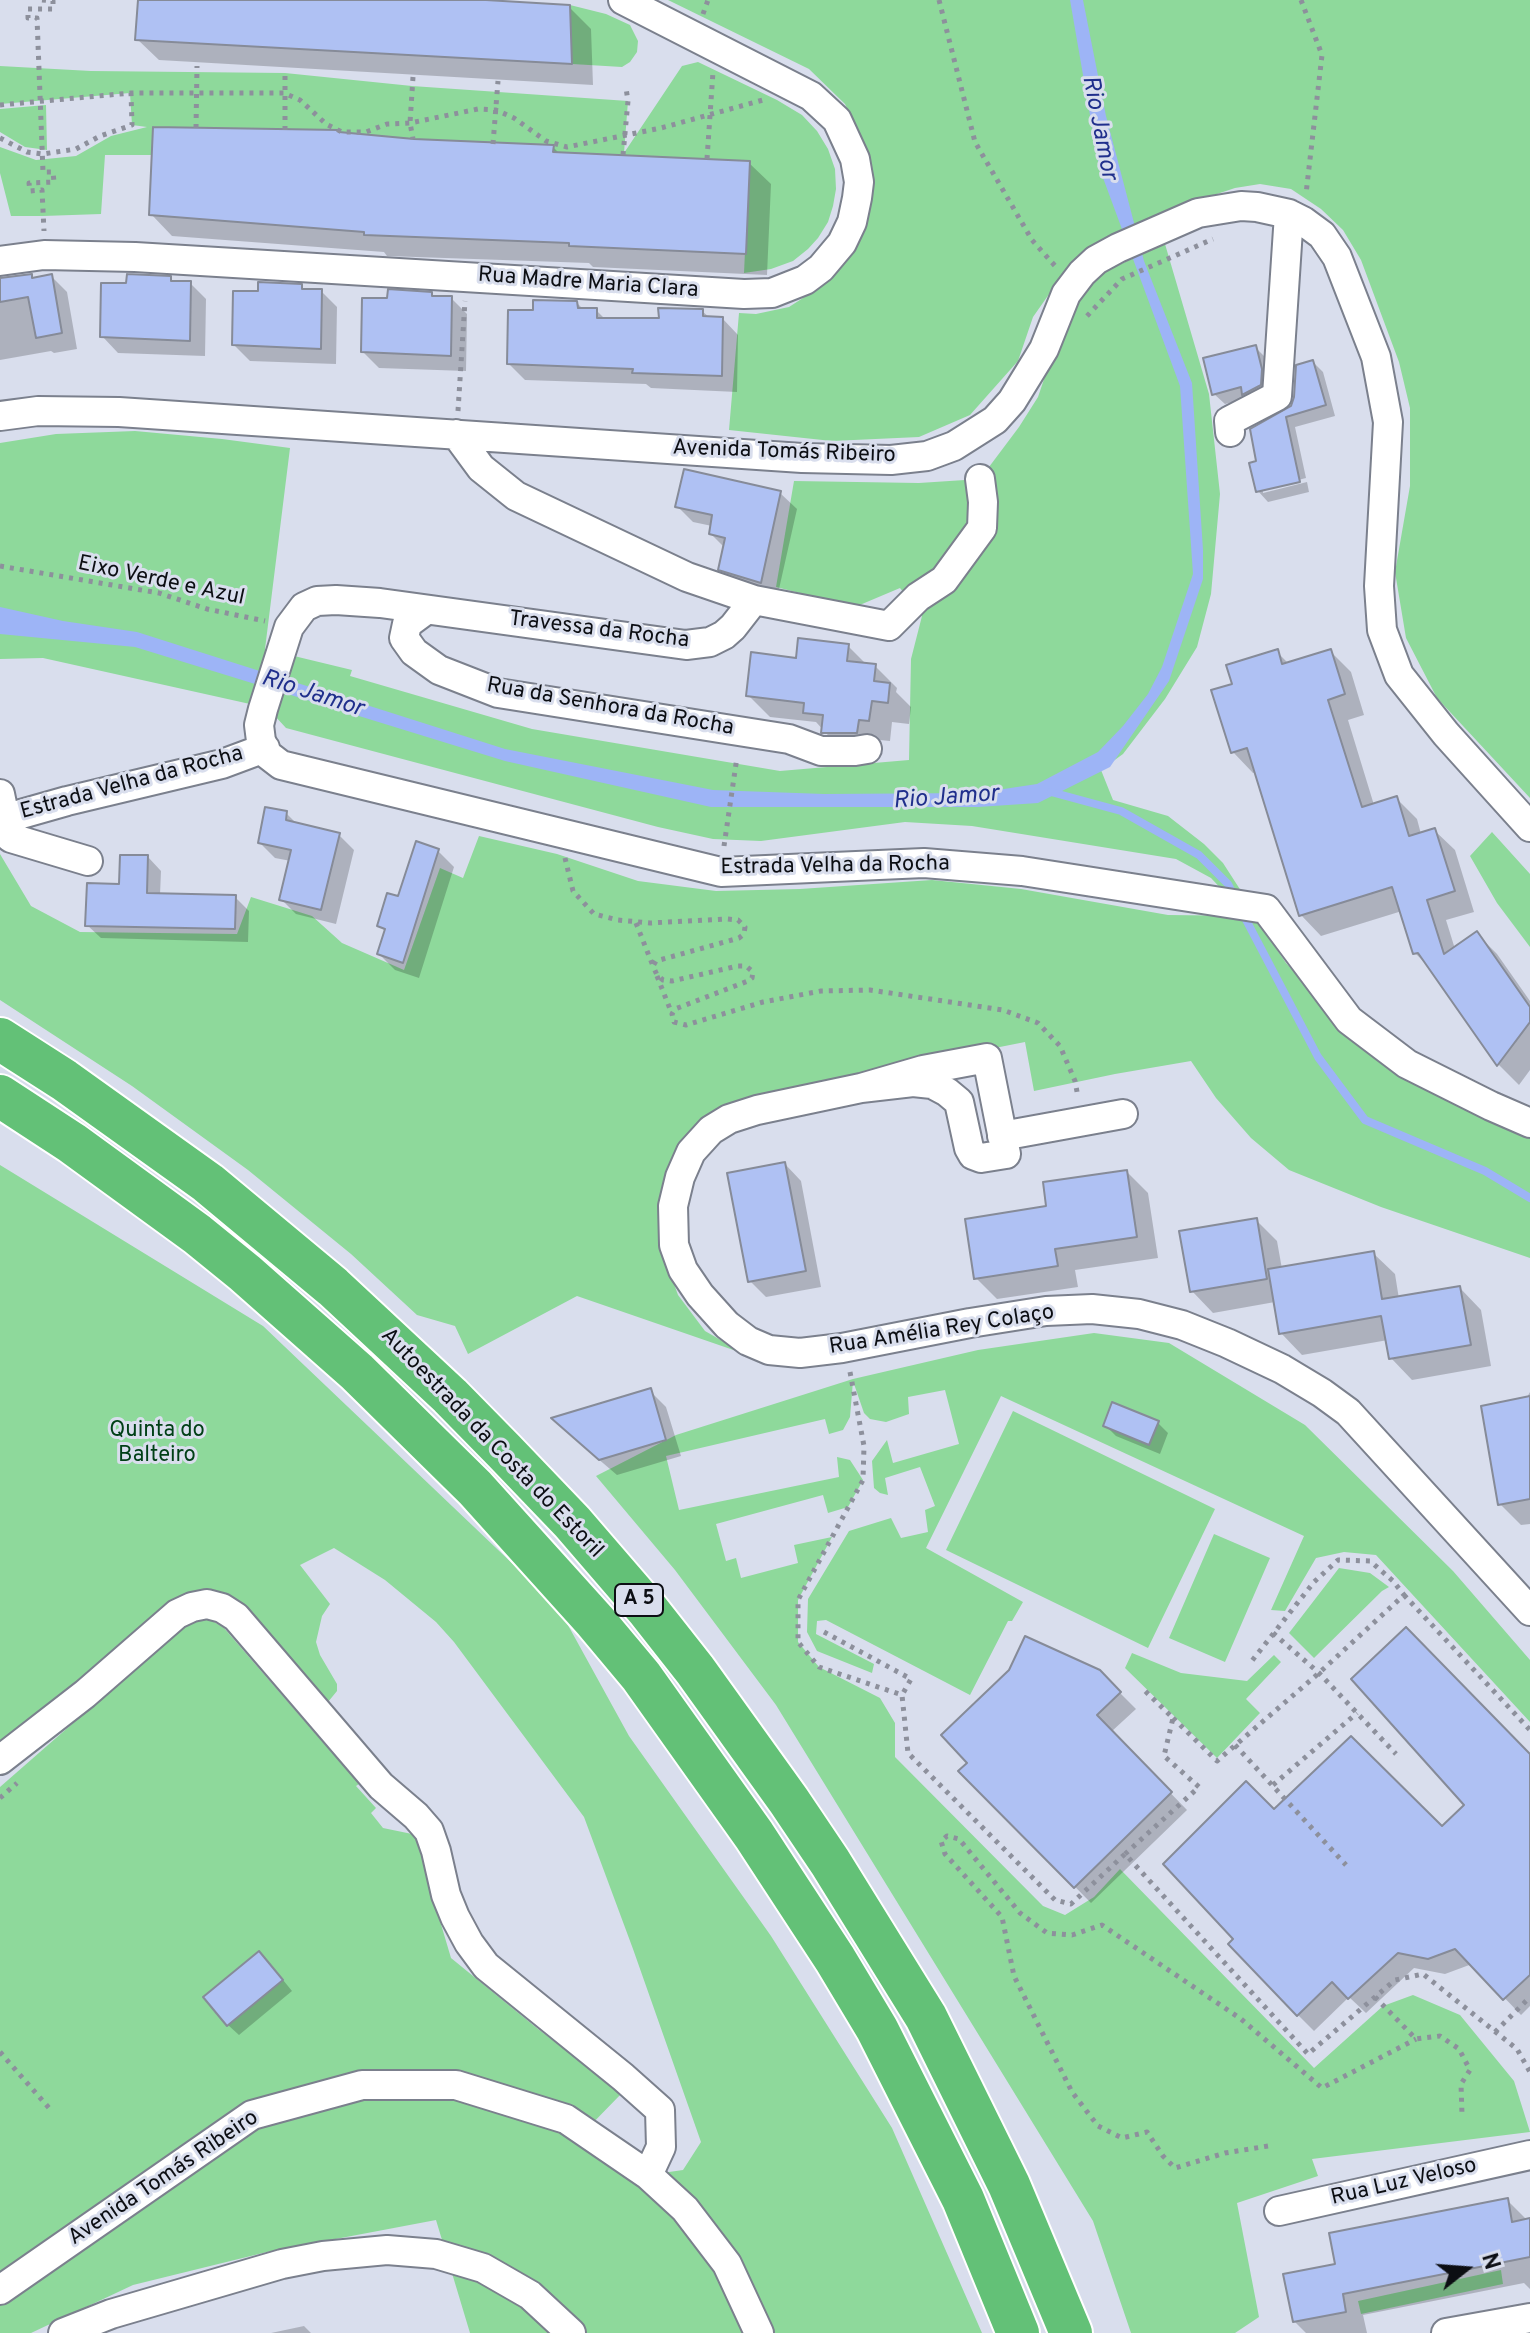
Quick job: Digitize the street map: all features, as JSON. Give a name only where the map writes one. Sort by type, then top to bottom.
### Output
[{"type":"highway","name":"Autoestrada da Costa do Estoril","points":[[0,1039],[64,1080],[208,1183],[333,1287],[493,1440],[572,1522],[647,1609],[789,1801],[926,2017],[1009,2185],[1071,2333]]},
{"type":"highway","name":"Autoestrada da Costa do Estoril","points":[[0,1096],[72,1143],[197,1234],[357,1372],[475,1488],[632,1665],[754,1835],[877,2029],[963,2199],[1018,2333]]},
{"type":"street","name":"Rua Madre Maria Clara","points":[[0,261],[44,255],[135,257],[744,294],[772,293],[805,280],[821,268],[842,243],[852,222],[859,182],[855,159],[837,120],[811,96],[623,0]]},
{"type":"street","name":"Avenida Tomás Ribeiro","points":[[0,416],[38,411],[119,412],[802,458],[891,460],[927,456],[954,446],[995,420],[1012,401],[1044,349],[1066,294],[1096,260],[1198,213],[1241,206],[1257,207],[1296,218]]},
{"type":"street","points":[[1230,432],[1229,421],[1277,396],[1296,218],[1322,235],[1337,257],[1376,357],[1388,422],[1379,586],[1382,630],[1399,675],[1446,734],[1530,827]]},
{"type":"street","points":[[456,434],[481,468],[516,496],[687,577],[754,600],[889,626],[918,597],[944,580],[982,528],[980,479]]},
{"type":"street","name":"Estrada Velha da Rocha","points":[[426,610],[336,600],[317,601],[304,607],[289,627],[280,650],[259,725],[261,741],[268,755],[281,765],[721,872],[924,863],[1022,871],[1266,909],[1349,1020],[1407,1064],[1530,1123]]},
{"type":"street","name":"Travessa da Rocha","points":[[426,610],[686,645],[710,642],[724,635],[754,600]]},
{"type":"street","name":"Rua da Senhora da Rocha","points":[[426,610],[407,624],[404,638],[414,652],[439,670],[498,693],[789,739],[821,751],[867,749]]},
{"type":"street","name":"Estrada Velha da Rocha","points":[[1,815],[222,764],[265,748]]},
{"type":"street","points":[[1,815],[11,838],[88,861]]},
{"type":"street","points":[[861,1088],[914,1073],[977,1060],[987,1058],[1006,1154],[981,1158],[973,1155],[969,1148],[957,1090],[959,1078],[977,1060]]},
{"type":"street","points":[[861,1088],[913,1082],[932,1084],[959,1102]]},
{"type":"street","name":"Rua Amélia Rey Colaço","points":[[861,1088],[729,1119],[711,1130],[691,1152],[680,1177],[673,1206],[674,1245],[683,1270],[727,1325],[748,1341],[769,1350],[800,1353],[1046,1311],[1092,1309],[1139,1314],[1182,1325],[1282,1369],[1348,1412],[1530,1611]]},
{"type":"street","points":[[1002,1136],[1123,1114]]},
{"type":"street","points":[[0,1760],[85,1694],[177,1614],[207,1604],[222,1608],[236,1617],[381,1786],[429,1831],[455,1917],[486,1966],[660,2110],[661,2147],[648,2175]]},
{"type":"street","name":"Avenida Tomás Ribeiro","points":[[0,2290],[252,2115],[362,2085],[456,2085],[566,2119],[648,2175],[685,2209],[727,2264],[759,2333]]},
{"type":"street","name":"Rua Luz Veloso","points":[[1279,2211],[1530,2155]]},
{"type":"street","points":[[63,2333],[111,2314],[282,2264],[323,2256],[387,2250],[436,2254],[483,2268],[530,2295],[571,2333]]},
{"type":"street","points":[[1446,2333],[1530,2318]]},
{"type":"path","points":[[42,0],[53,1],[53,9],[28,9],[28,18],[37,18],[43,172],[53,172],[54,182],[29,183],[30,191],[42,190],[43,204]]},
{"type":"path","points":[[939,0],[975,142],[1032,240],[1077,279]]},
{"type":"path","points":[[1296,218],[1322,55],[1301,0]]},
{"type":"path","points":[[707,159],[714,47]]},
{"type":"path","points":[[196,128],[197,66]]},
{"type":"path","points":[[285,71],[285,130]]},
{"type":"path","points":[[413,77],[410,123],[413,139]]},
{"type":"path","points":[[493,144],[498,81]]},
{"type":"path","points":[[623,155],[628,101],[626,88]]},
{"type":"path","points":[[0,105],[131,93],[284,93],[300,100],[326,124],[342,132],[366,132],[387,124],[410,123],[478,109],[496,110],[514,118],[546,141],[567,147],[710,116],[796,88]]},
{"type":"path","points":[[0,138],[27,152],[43,154],[76,149],[100,136],[132,125],[131,93]]},
{"type":"path","points":[[1085,318],[1122,279],[1219,236]]},
{"type":"path","points":[[456,434],[466,276]]},
{"type":"path","name":"Eixo Verde e Azul","points":[[0,566],[159,593],[207,609],[268,621]]},
{"type":"path","points":[[721,872],[737,755]]},
{"type":"path","points":[[568,836],[565,862],[573,891],[594,914],[636,923],[727,919],[738,920],[745,927],[744,934],[739,938],[663,958],[653,966]]},
{"type":"path","points":[[636,923],[674,1022],[686,1025],[763,1002],[821,991],[870,990],[1003,1010],[1038,1023],[1060,1046],[1075,1081],[1083,1122]]},
{"type":"path","points":[[657,975],[663,980],[672,981],[738,966],[746,966],[753,972],[748,981],[675,1009],[672,1014]]},
{"type":"path","points":[[842,1348],[853,1379],[864,1446],[863,1480],[798,1600],[798,1642],[819,1667],[902,1695]]},
{"type":"path","points":[[1251,1662],[1314,1582],[1338,1560],[1370,1561],[1393,1581],[1530,1730]]},
{"type":"path","points":[[1142,1688],[1217,1761],[1404,1595]]},
{"type":"path","points":[[824,1632],[911,1679],[902,1695],[908,1753],[1055,1900],[1071,1904],[1199,1787],[1164,1756],[1173,1718]]},
{"type":"path","points":[[1273,1633],[1319,1673],[1396,1754]]},
{"type":"path","points":[[1272,1786],[1357,1713]]},
{"type":"path","points":[[1235,1745],[1346,1865]]},
{"type":"path","points":[[1268,2146],[1225,2153],[1175,2168],[1147,2132],[1122,2138],[1098,2126],[1072,2092],[1014,1976],[1002,1917],[945,1854],[941,1841],[947,1836],[959,1839],[1020,1913],[1047,1933],[1072,1935],[1102,1925],[1241,2019],[1322,2088],[1416,2039],[1440,2036],[1459,2049],[1470,2070],[1461,2084],[1462,2115]]},
{"type":"path","points":[[1125,1854],[1308,2054],[1395,1980],[1423,1974],[1517,2049],[1530,2072]]},
{"type":"path","points":[[1375,1997],[1416,2039]]},
{"type":"path","points":[[1495,2032],[1530,1997]]},
{"type":"path","points":[[0,2052],[49,2108]]},
{"type":"green space","points":[[668,0],[1530,0],[1530,798],[1437,698],[1406,638],[1395,572],[1410,486],[1410,408],[1399,362],[1361,260],[1343,230],[1321,209],[1291,189],[1260,184],[1235,188],[1184,205],[1073,260],[1033,317],[1018,361],[970,415],[919,437],[832,441],[729,430],[739,313],[756,314],[789,307],[817,289],[853,249],[867,153],[845,104],[809,69]]},
{"type":"green space","points":[[570,5],[606,14],[630,25],[638,41],[637,52],[630,62],[622,67],[572,64]]},
{"type":"green space","points":[[698,62],[802,115],[828,149],[835,169],[836,189],[828,222],[818,238],[793,261],[771,269],[744,273],[749,161],[574,153],[550,187],[554,146],[153,127],[152,155],[105,155],[101,214],[43,216],[11,216],[0,173],[0,147],[36,160],[76,156],[111,136],[147,127],[132,125],[130,93],[0,104],[0,66],[91,71],[285,73],[412,86],[628,101],[624,153],[682,66]]},
{"type":"green space","points":[[46,105],[47,150],[25,147],[0,132],[0,109]]},
{"type":"green space","points":[[1165,244],[1209,394],[1220,494],[1211,594],[1197,647],[1165,699],[1123,754],[1101,770],[1113,800],[1168,816],[1223,863],[1243,894],[1228,896],[1211,878],[1176,859],[972,826],[905,822],[761,841],[713,839],[286,728],[274,715],[250,704],[43,658],[0,659],[0,443],[56,434],[135,431],[222,439],[290,448],[265,649],[352,670],[350,676],[532,729],[780,771],[909,760],[911,659],[922,616],[900,588],[855,607],[776,587],[794,481],[919,483],[980,479],[1038,397],[1063,323],[1077,297],[1101,273]]},
{"type":"green space","points":[[1492,832],[1530,874],[1530,947],[1497,903],[1470,856]]},
{"type":"green space","points":[[479,836],[557,854],[638,881],[716,891],[932,880],[1021,889],[1168,915],[1254,916],[1286,963],[1355,1038],[1530,1134],[1530,1258],[1381,1207],[1289,1170],[1251,1138],[1216,1098],[1191,1061],[1034,1091],[1025,1042],[748,1097],[721,1109],[661,1248],[678,1295],[705,1331],[745,1354],[577,1296],[468,1354],[455,1326],[417,1315],[351,1254],[248,1170],[132,1086],[0,1000],[0,854],[31,906],[80,932],[237,934],[251,897],[312,916],[342,943],[404,970],[440,868],[463,878]]},
{"type":"green space","name":"Quinta do Balteiro","points":[[0,1165],[263,1326],[558,1607],[629,1736],[771,1936],[892,2128],[982,2333],[470,2333],[436,2220],[267,2252],[133,2285],[31,2333],[0,2333],[0,2304],[227,2134],[0,2290],[0,1787],[184,1626],[206,1617],[224,1628],[359,1784],[356,1786],[376,1808],[371,1813],[383,1828],[412,1834],[421,1840],[432,1894],[451,1958],[622,2093],[585,2131],[648,2175],[683,2170],[701,2142],[584,1817],[436,1622],[385,1580],[334,1548],[300,1565],[330,1604],[322,1616],[316,1642],[337,1684],[337,1691],[328,1702],[321,1703],[243,1608],[175,1604],[0,1742]]},
{"type":"green space","points":[[1094,1333],[1169,1343],[1305,1425],[1453,1571],[1530,1660],[1530,1722],[1376,1555],[1344,1552],[1316,1558],[1285,1611],[1271,1610],[1304,1536],[1001,1396],[926,1548],[1023,1602],[1012,1621],[1008,1621],[970,1695],[826,1620],[817,1621],[816,1634],[874,1664],[872,1673],[817,1651],[807,1632],[808,1599],[849,1531],[891,1518],[901,1538],[928,1532],[925,1510],[935,1506],[920,1467],[885,1478],[888,1495],[874,1488],[872,1461],[887,1440],[893,1463],[959,1444],[945,1390],[908,1397],[909,1414],[886,1422],[870,1419],[864,1413],[853,1381],[850,1417],[843,1430],[829,1434],[825,1419],[666,1456],[679,1510],[839,1477],[837,1457],[850,1460],[863,1480],[848,1507],[828,1513],[823,1495],[716,1524],[726,1561],[736,1558],[741,1578],[798,1563],[794,1545],[832,1537],[798,1600],[798,1642],[819,1667],[880,1698],[895,1723],[895,1757],[1043,1906],[1065,1915],[1094,1897],[1120,1869],[1314,2068],[1383,2006],[1413,1995],[1460,2015],[1514,2081],[1530,2132],[1312,2159],[1318,2176],[1237,2203],[1259,2317],[1235,2333],[1131,2333],[1093,2221],[776,1705],[675,1570],[596,1476],[676,1435],[853,1379],[978,1350]]},
{"type":"green space","points":[[1013,1411],[1215,1509],[1148,1648],[946,1550]]},
{"type":"green space","points":[[1214,1534],[1270,1558],[1225,1662],[1169,1638]]},
{"type":"green space","points":[[1339,1568],[1370,1573],[1389,1587],[1314,1658],[1289,1633]]},
{"type":"green space","points":[[1132,1653],[1181,1673],[1247,1681],[1274,1655],[1281,1662],[1246,1699],[1260,1713],[1217,1758],[1125,1668]]},
{"type":"green space","points":[[1501,2270],[1503,2284],[1361,2314],[1358,2301]]},
{"type":"water","name":"Rio Jamor","points":[[1070,0],[1083,0],[1106,116],[1144,261],[1192,383],[1203,550],[1203,579],[1169,681],[1110,767],[1038,803],[978,807],[711,807],[505,761],[135,647],[0,634],[0,607],[63,621],[137,632],[505,749],[713,790],[824,794],[977,793],[1037,784],[1098,752],[1148,694],[1162,667],[1193,574],[1180,386],[1099,167]]},
{"type":"building","points":[[138,0],[486,0],[570,5],[572,64],[135,40]]},
{"type":"building","points":[[153,127],[339,130],[414,139],[554,145],[553,152],[750,161],[746,254],[364,235],[364,232],[149,215]]},
{"type":"building","points":[[32,274],[32,278],[52,274],[62,333],[36,338],[28,297],[0,302],[0,278]]},
{"type":"building","points":[[127,274],[171,276],[171,281],[191,281],[190,341],[100,337],[101,283],[126,283]]},
{"type":"building","points":[[258,282],[302,284],[302,289],[322,289],[321,349],[232,345],[233,291],[258,291]]},
{"type":"building","points":[[388,289],[452,296],[451,356],[361,352],[362,298],[387,298]]},
{"type":"building","points":[[533,300],[577,301],[578,308],[597,308],[597,318],[659,318],[658,308],[703,309],[703,316],[723,317],[722,376],[507,364],[508,310],[533,310]]},
{"type":"building","points":[[1256,345],[1262,369],[1261,385],[1242,395],[1241,387],[1212,395],[1203,358]]},
{"type":"building","points":[[1313,360],[1326,405],[1286,417],[1300,482],[1256,492],[1249,463],[1256,461],[1250,429],[1291,406],[1296,365]]},
{"type":"building","points":[[684,469],[781,491],[761,583],[718,570],[725,538],[709,534],[712,515],[675,507]]},
{"type":"building","points":[[798,638],[849,644],[847,661],[876,664],[874,681],[890,683],[888,703],[872,701],[869,721],[859,720],[857,733],[821,733],[823,715],[803,713],[804,703],[746,696],[751,652],[796,658]]},
{"type":"building","points":[[1278,649],[1282,664],[1331,649],[1345,694],[1328,700],[1362,807],[1397,796],[1409,836],[1435,828],[1455,891],[1427,900],[1444,954],[1477,931],[1530,1007],[1530,1022],[1497,1066],[1418,953],[1413,954],[1392,887],[1299,916],[1247,748],[1231,753],[1211,690],[1232,684],[1226,665]]},
{"type":"building","points":[[265,807],[287,811],[286,820],[340,833],[321,910],[279,900],[291,850],[258,843]]},
{"type":"building","points":[[416,841],[439,849],[403,963],[377,954],[385,929],[377,926],[387,893],[398,896]]},
{"type":"building","points":[[120,855],[148,855],[147,893],[236,895],[235,929],[85,926],[87,883],[119,884]]},
{"type":"building","points":[[785,1162],[806,1271],[748,1282],[727,1173]]},
{"type":"building","points":[[1127,1170],[1137,1237],[1055,1249],[1058,1266],[974,1279],[965,1219],[1046,1206],[1043,1182]]},
{"type":"building","points":[[1257,1218],[1267,1279],[1190,1292],[1179,1231]]},
{"type":"building","points":[[1374,1251],[1382,1299],[1460,1286],[1471,1345],[1389,1359],[1381,1316],[1279,1334],[1268,1269]]},
{"type":"building","points":[[651,1388],[666,1440],[599,1460],[551,1418]]},
{"type":"building","points":[[1530,1396],[1530,1499],[1498,1505],[1481,1406]]},
{"type":"building","points":[[1112,1402],[1159,1421],[1149,1445],[1103,1426]]},
{"type":"building","points":[[1406,1627],[1530,1754],[1530,1975],[1503,2000],[1455,1949],[1428,1959],[1398,1953],[1348,1999],[1332,1982],[1297,2016],[1228,1944],[1233,1939],[1163,1864],[1246,1781],[1274,1809],[1351,1736],[1442,1826],[1464,1805],[1351,1679]]},
{"type":"building","points":[[1025,1636],[1100,1670],[1121,1692],[1097,1715],[1172,1792],[1074,1888],[958,1771],[967,1763],[941,1735],[1009,1670]]},
{"type":"building","points":[[259,1951],[283,1980],[227,2026],[203,1997]]},
{"type":"building","points":[[1508,2198],[1512,2222],[1530,2218],[1530,2257],[1343,2294],[1346,2312],[1293,2322],[1283,2274],[1335,2264],[1329,2233]]},
{"type":"waterway","points":[[1051,792],[1121,811],[1199,855],[1228,884],[1235,898]]},
{"type":"waterway","points":[[1243,914],[1318,1057],[1365,1120],[1485,1171],[1530,1198]]}]
